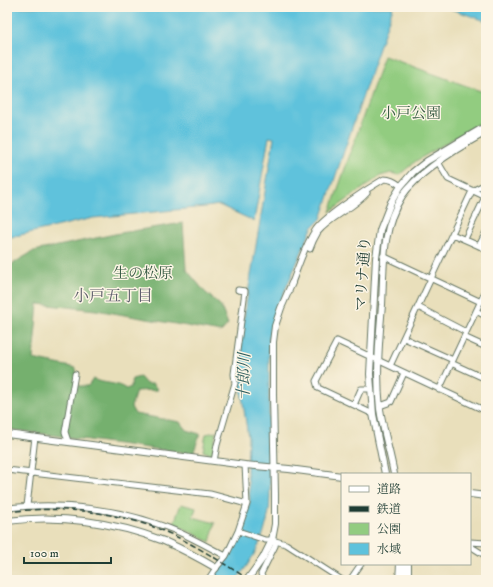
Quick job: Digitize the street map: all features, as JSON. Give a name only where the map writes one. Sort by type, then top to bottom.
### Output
[{"type":"main road","points":[[400,580],[401,565]]},
{"type":"main road","points":[[407,565],[407,580]]},
{"type":"street","name":"マリナ通り","points":[[385,473],[373,414],[371,389],[371,357],[376,258],[380,230],[390,202],[401,186],[414,172],[427,161],[486,126]]},
{"type":"street","name":"マリナ通り","points":[[394,473],[380,406],[378,361],[383,289],[383,256],[387,235],[393,216],[402,197],[420,175],[486,132]]},
{"type":"street","points":[[438,162],[448,179],[486,197],[465,239]]},
{"type":"street","points":[[247,580],[263,558],[271,541],[275,524],[273,342],[275,326],[281,308],[311,237],[317,228],[326,219],[384,180],[389,179],[401,186]]},
{"type":"street","points":[[390,366],[472,191],[486,184]]},
{"type":"street","points":[[479,246],[486,232]]},
{"type":"street","points":[[452,234],[486,249]]},
{"type":"street","points":[[383,256],[481,302]]},
{"type":"street","points":[[214,461],[217,445],[235,383],[234,374],[245,291],[238,290]]},
{"type":"street","points":[[439,390],[486,290]]},
{"type":"street","points":[[418,306],[466,332]]},
{"type":"street","points":[[476,311],[486,316]]},
{"type":"street","points":[[464,337],[486,347]]},
{"type":"street","points":[[404,338],[486,379]]},
{"type":"street","points":[[373,414],[318,388],[316,381],[337,341],[486,411]]},
{"type":"street","points":[[380,406],[391,402],[404,373]]},
{"type":"street","points":[[68,441],[65,432],[75,374]]},
{"type":"street","points":[[354,404],[361,389],[371,389]]},
{"type":"street","points":[[7,434],[341,476]]},
{"type":"street","points":[[27,506],[35,437]]},
{"type":"street","points":[[208,580],[226,556],[240,531],[247,504],[245,465]]},
{"type":"street","points":[[7,470],[210,494],[247,504]]},
{"type":"street","points":[[471,494],[486,496]]},
{"type":"street","points":[[7,508],[27,506],[89,508],[115,512],[167,527],[226,556]]},
{"type":"street","points":[[7,521],[40,519],[77,520],[115,526],[163,541],[216,568]]},
{"type":"street","points":[[240,531],[286,544],[342,580]]},
{"type":"street","points":[[263,580],[261,574],[276,546],[271,541]]},
{"type":"street","points":[[471,542],[486,543]]},
{"type":"street","points":[[471,547],[486,556]]},
{"type":"street","points":[[350,580],[360,565]]},
{"type":"green space","name":"小戸公園","points":[[384,56],[486,93],[486,119],[416,161],[399,175],[391,173],[380,176],[330,212]]},
{"type":"green space","name":"生の松原","points":[[183,223],[186,269],[205,292],[220,305],[228,324],[221,332],[96,310],[38,304],[33,359],[76,368],[78,386],[88,386],[93,379],[118,385],[126,389],[131,387],[132,379],[140,377],[146,384],[153,384],[158,390],[136,391],[131,407],[135,414],[180,422],[186,430],[200,434],[193,454],[7,429],[7,267],[34,251],[120,233]]},
{"type":"green space","points":[[216,432],[213,455],[203,451],[206,434]]},
{"type":"green space","points":[[181,504],[196,508],[193,517],[215,523],[210,542],[174,523]]},
{"type":"water","name":"十郎川","points":[[7,7],[393,7],[321,219],[312,228],[276,311],[269,338],[269,511],[265,530],[257,548],[248,564],[236,580],[212,580],[237,542],[245,523],[250,500],[247,472],[248,437],[241,389],[237,376],[242,329],[274,138],[269,137],[254,221],[219,205],[93,218],[7,238]]},
{"type":"water","points":[[445,7],[486,7],[486,21]]},
{"type":"railway","points":[[7,512],[51,509],[73,510],[138,522],[179,538],[250,580]]},
{"type":"district","name":"小戸五丁目","points":[[113,296]]}]
